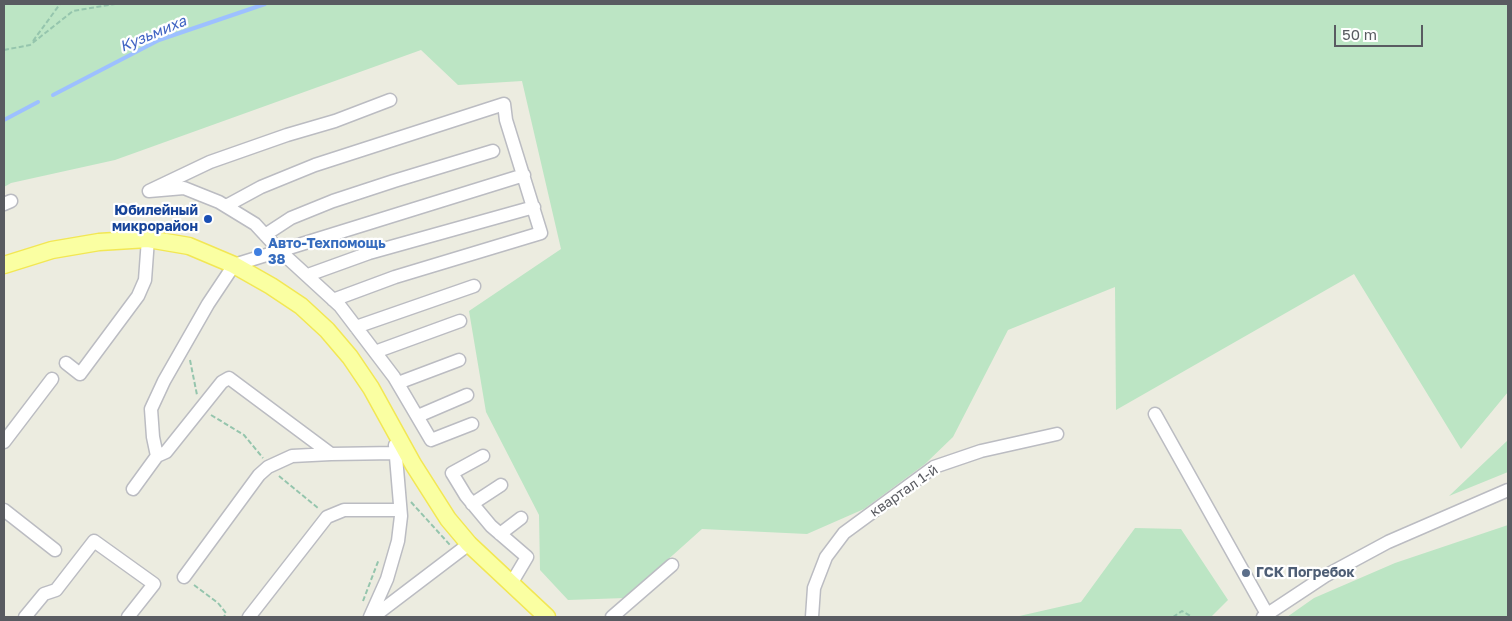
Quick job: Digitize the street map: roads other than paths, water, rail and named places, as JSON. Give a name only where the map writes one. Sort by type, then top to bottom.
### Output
[{"type":"main road","points":[[4,265],[52,250],[85,244],[148,239],[189,246],[234,265],[271,286],[300,306],[327,330],[350,357],[371,388],[430,494],[448,519],[469,544],[547,617]]},
{"type":"street","points":[[390,100],[335,121],[287,135],[210,162],[149,191],[184,188],[226,206],[255,224],[280,251],[333,300],[356,327],[398,382],[431,440],[472,424]]},
{"type":"street","points":[[226,206],[261,187],[315,165],[504,104],[506,120],[541,233],[395,277],[333,300]]},
{"type":"street","points":[[265,235],[291,218],[333,201],[493,151]]},
{"type":"street","points":[[157,456],[153,437],[151,409],[164,381],[208,304],[234,265],[524,175]]},
{"type":"street","points":[[308,275],[369,253],[534,207]]},
{"type":"street","points":[[66,364],[80,374],[138,296],[145,280],[148,239]]},
{"type":"street","points":[[356,327],[474,286]]},
{"type":"street","points":[[375,352],[460,321]]},
{"type":"street","points":[[398,382],[459,360]]},
{"type":"street","points":[[133,489],[157,456],[166,452],[222,382],[229,378],[332,454]]},
{"type":"street","points":[[4,442],[52,379]]},
{"type":"street","points":[[418,416],[467,395]]},
{"type":"street","points":[[1155,414],[1265,616],[1325,576],[1388,542],[1508,490]]},
{"type":"street","points":[[372,617],[387,580],[396,549],[401,516],[392,426]]},
{"type":"street","name":"квартал 1-й","points":[[812,617],[814,588],[826,557],[844,533],[934,467],[981,450],[1057,434]]},
{"type":"street","points":[[184,577],[259,475],[268,467],[292,456],[396,453]]},
{"type":"street","points":[[483,456],[452,472],[472,504],[500,534],[527,557],[511,584]]},
{"type":"street","points":[[472,504],[501,485]]},
{"type":"street","points":[[4,510],[55,550]]},
{"type":"street","points":[[249,617],[328,517],[344,510],[400,510]]},
{"type":"street","points":[[500,534],[521,518]]},
{"type":"street","points":[[25,617],[44,594],[56,590],[94,541],[154,584],[128,617]]},
{"type":"street","points":[[372,617],[469,544]]},
{"type":"street","points":[[612,617],[672,565]]},
{"type":"waterway","name":"Кузьмиха","points":[[53,95],[159,40],[265,4]]},
{"type":"waterway","name":"Кузьмиха","points":[[4,120],[38,102]]},
{"type":"place","name":"Юбилейный микрорайон","points":[[208,219]]},
{"type":"place","name":"Авто-Техпомощь 38","points":[[258,252]]},
{"type":"place","name":"ГСК Погребок","points":[[1246,573]]}]
